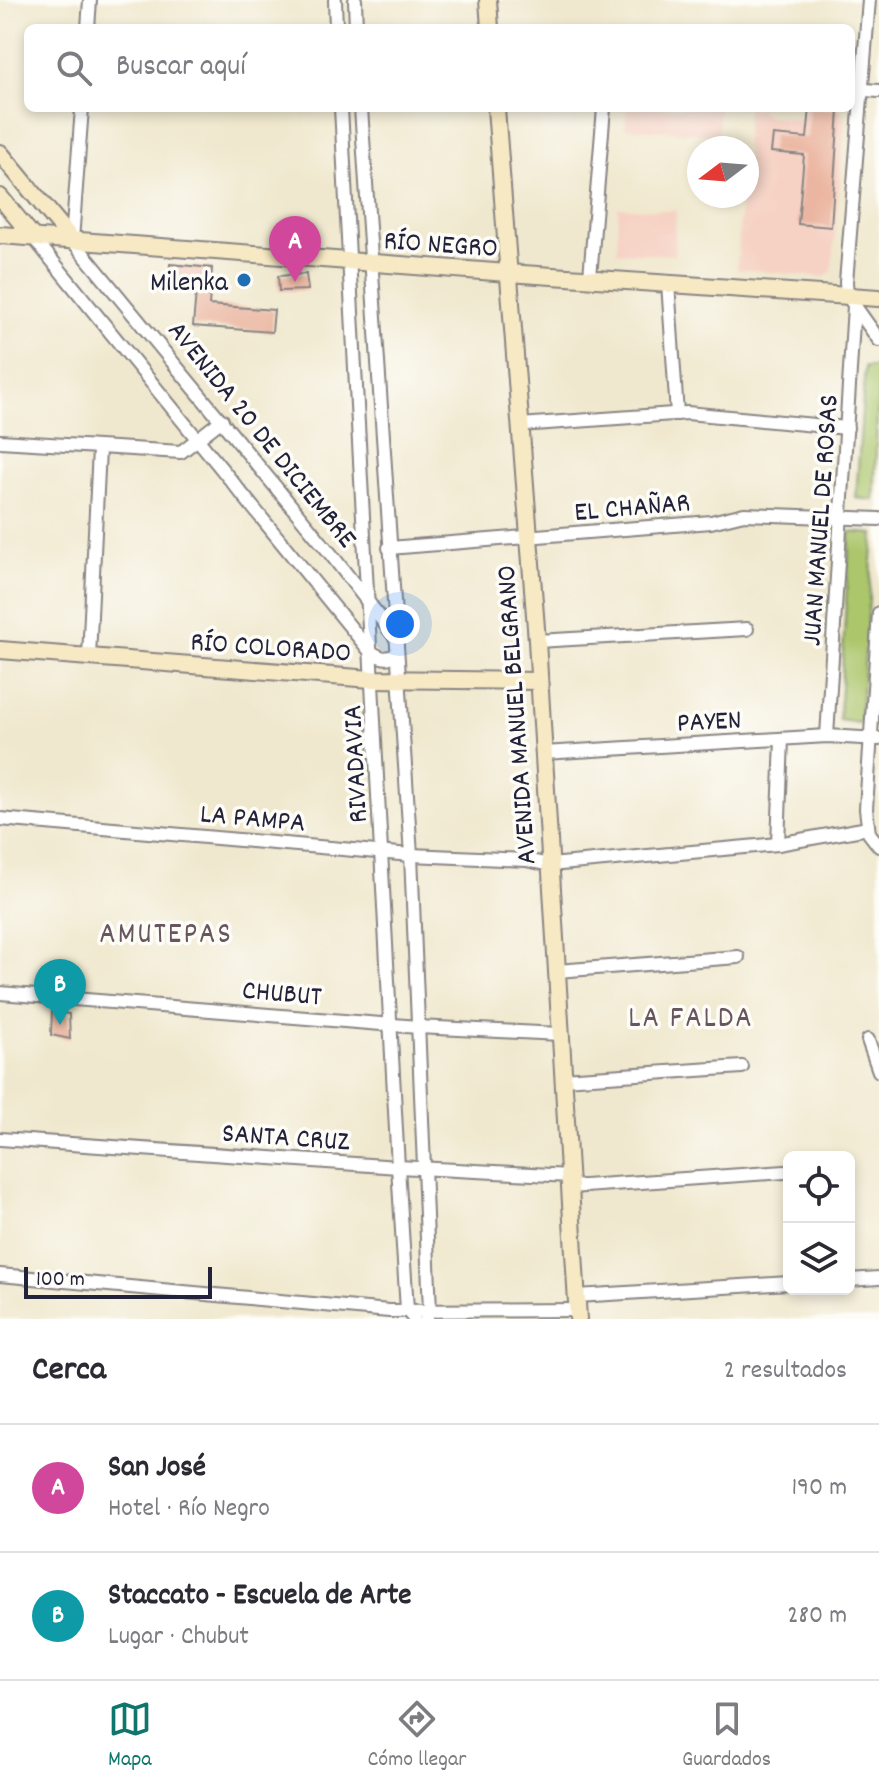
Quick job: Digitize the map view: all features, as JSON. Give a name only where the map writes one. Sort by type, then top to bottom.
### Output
[{"type":"street","points":[[88,24],[90,0]]},
{"type":"street","points":[[335,0],[336,24]]},
{"type":"street","points":[[355,0],[356,24]]},
{"type":"street","points":[[488,0],[490,24]]},
{"type":"street","name":"JUAN MANUEL DE ROSAS","points":[[827,736],[847,428],[851,301],[846,282],[857,90],[869,0]]},
{"type":"street","points":[[857,90],[879,91]]},
{"type":"street","points":[[72,240],[82,112]]},
{"type":"street","name":"RIVADAVIA","points":[[341,112],[398,1167],[411,1315]]},
{"type":"street","name":"RIVADAVIA","points":[[361,112],[411,855],[428,1315]]},
{"type":"street","name":"AVENIDA MANUEL BELGRANO","points":[[496,112],[537,641],[577,1308]]},
{"type":"street","points":[[590,277],[604,112]]},
{"type":"street","name":"AVENIDA 20 DE DICIEMBRE","points":[[0,153],[222,420],[395,637]]},
{"type":"street","name":"AVENIDA 20 DE DICIEMBRE","points":[[0,197],[369,650]]},
{"type":"street","name":"RÍO NEGRO","points":[[0,235],[668,283],[851,301],[879,298]]},
{"type":"street","points":[[668,283],[677,414]]},
{"type":"street","points":[[851,301],[879,340]]},
{"type":"street","points":[[520,425],[677,414],[847,428]]},
{"type":"street","points":[[0,441],[181,452],[199,441],[222,420]]},
{"type":"street","points":[[89,657],[99,449]]},
{"type":"street","name":"EL CHAÑAR","points":[[389,548],[711,522],[744,514],[879,519]]},
{"type":"street","points":[[879,613],[875,739],[866,809],[868,828],[879,846]]},
{"type":"street","points":[[537,641],[747,629]]},
{"type":"street","name":"RÍO COLORADO","points":[[0,650],[371,679],[538,681]]},
{"type":"street","points":[[369,650],[384,658],[396,654]]},
{"type":"street","name":"PAYEN","points":[[543,753],[827,736],[875,739]]},
{"type":"street","points":[[778,844],[782,739]]},
{"type":"street","name":"LA PAMPA","points":[[0,819],[411,855],[526,860],[550,865],[778,844],[868,828]]},
{"type":"street","points":[[557,971],[738,957]]},
{"type":"street","name":"CHUBUT","points":[[0,993],[418,1027],[560,1034]]},
{"type":"street","points":[[868,1040],[879,1071]]},
{"type":"street","points":[[563,1079],[742,1067]]},
{"type":"street","name":"SANTA CRUZ","points":[[0,1139],[570,1181],[783,1172]]},
{"type":"street","points":[[0,1275],[411,1315],[577,1308],[783,1284]]},
{"type":"street","points":[[855,1280],[879,1278]]},
{"type":"shaded area","points":[[627,112],[719,112],[718,135],[625,128]]},
{"type":"shaded area","points":[[747,112],[802,120],[804,112],[842,112],[845,120],[832,271],[824,277],[737,269],[740,208],[759,208],[759,136],[746,136]]},
{"type":"shaded area","points":[[618,207],[676,211],[674,255],[617,252]]},
{"type":"green space","points":[[865,367],[879,367],[874,500],[856,498]]},
{"type":"green space","points":[[850,532],[874,534],[860,723],[839,720]]},
{"type":"building","points":[[810,112],[839,112],[831,227],[798,224],[804,155],[771,152],[773,135],[807,138]]},
{"type":"building","points":[[170,264],[212,268],[209,305],[274,310],[272,332],[193,326],[197,280],[169,278]]},
{"type":"building","points":[[306,274],[308,290],[279,291],[278,276]]},
{"type":"building","points":[[52,1011],[69,1014],[70,1039],[51,1035]]},
{"type":"place","name":"Milenka","points":[[244,280]]},
{"type":"place","name":"San José","points":[[295,282]]},
{"type":"place","name":"Staccato - Escuela de Arte","points":[[60,1025]]},
{"type":"district","name":"AMUTEPAS","points":[[166,932]]},
{"type":"district","name":"LA FALDA","points":[[691,1016]]}]
